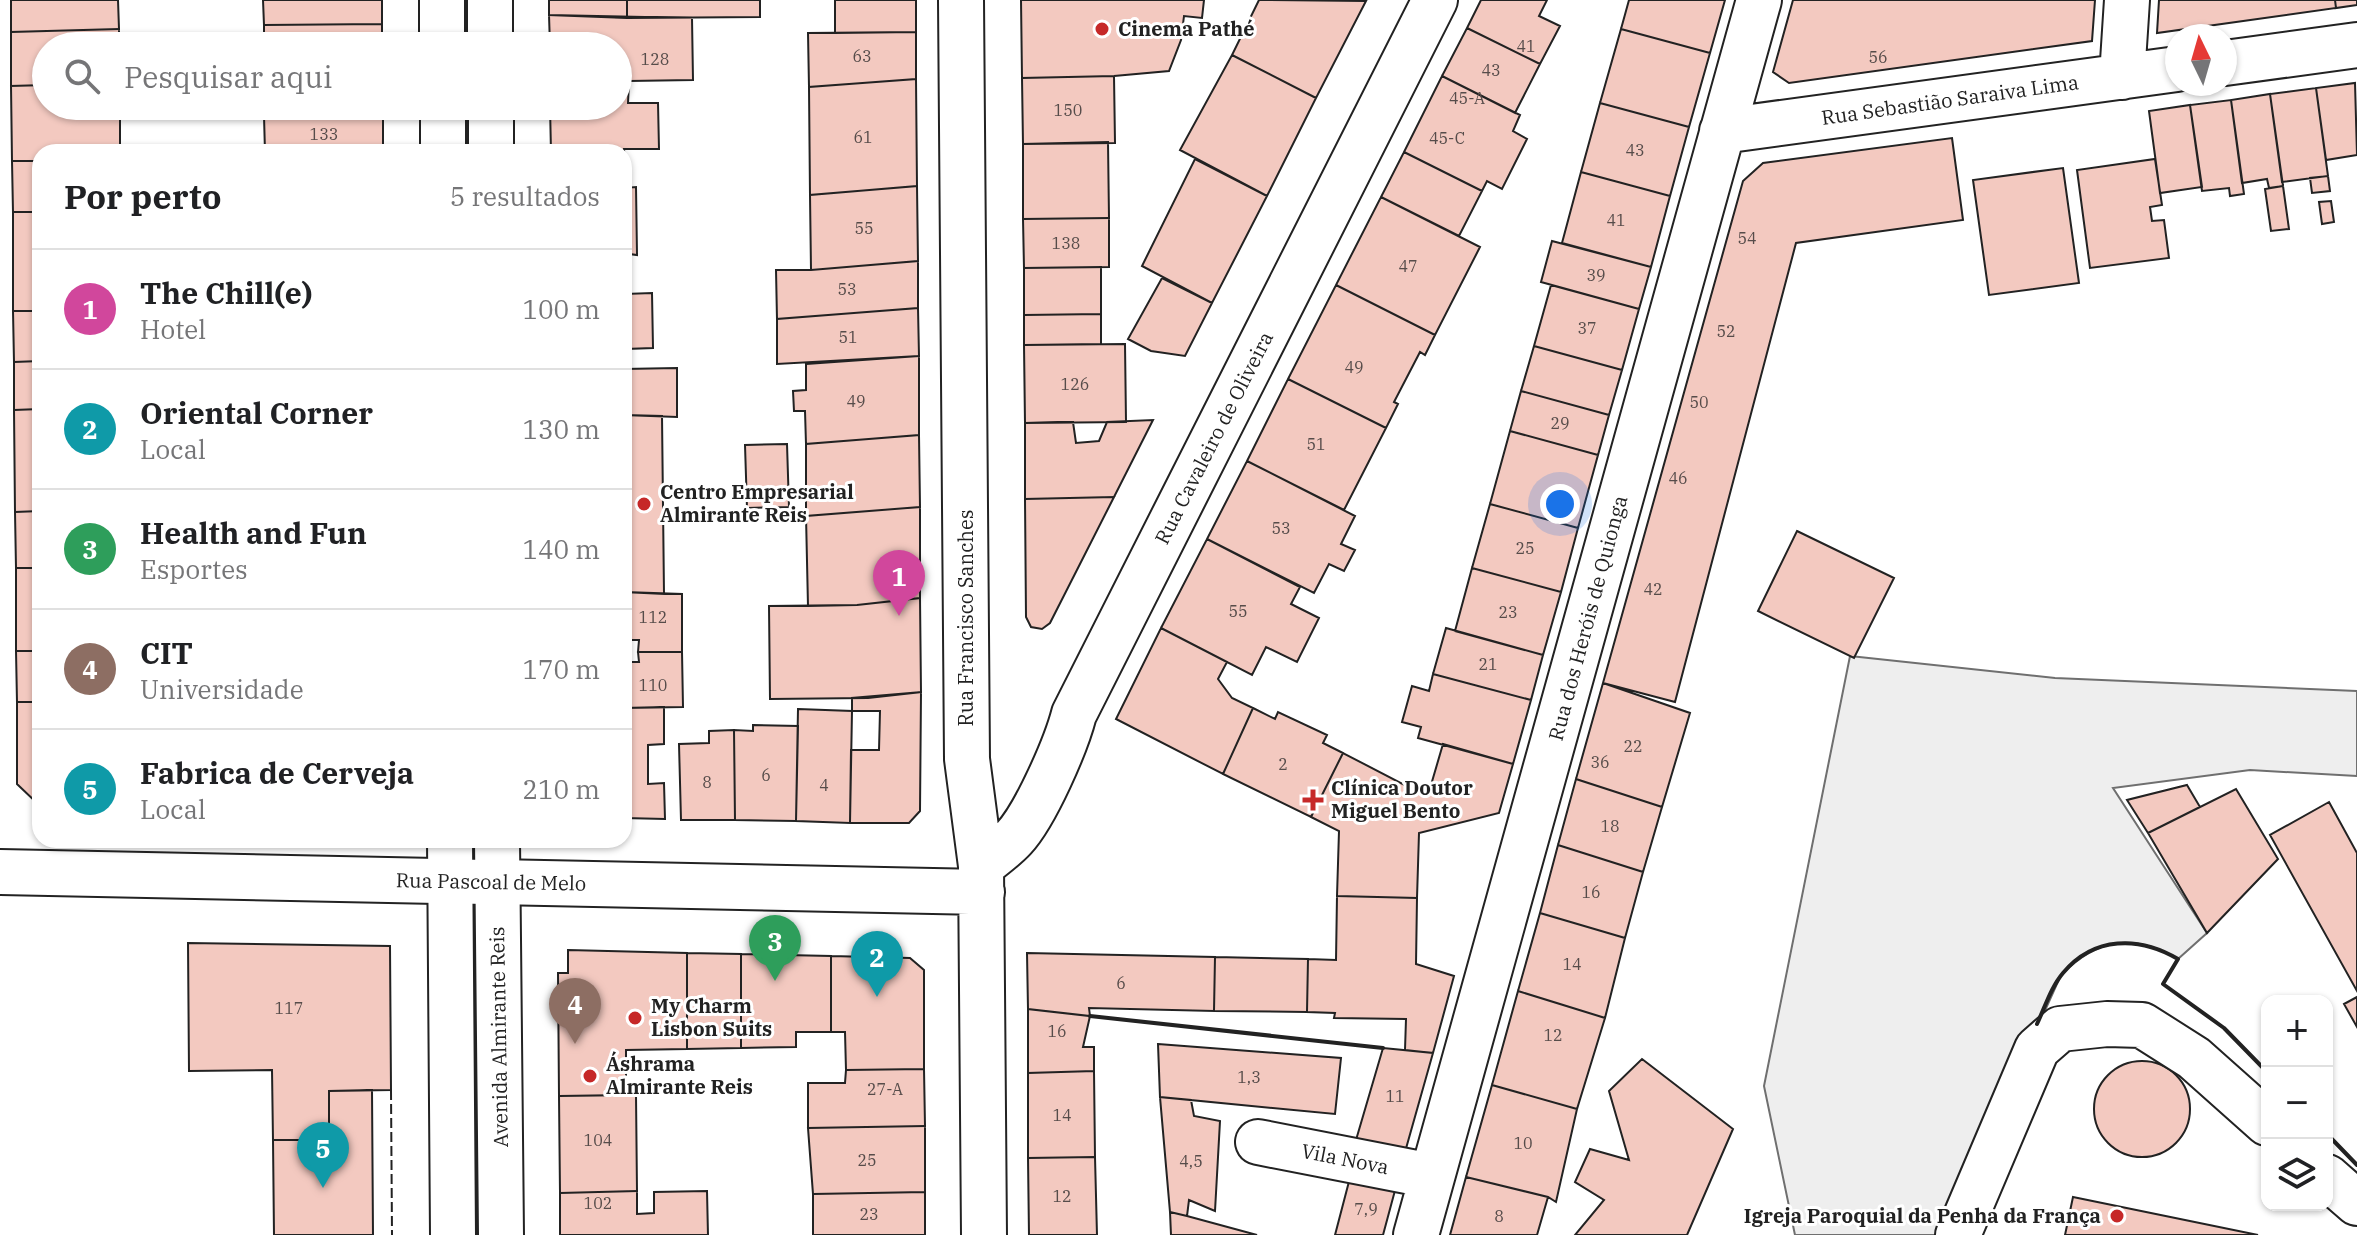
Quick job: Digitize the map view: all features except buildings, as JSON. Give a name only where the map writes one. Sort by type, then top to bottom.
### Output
[{"type":"street","points":[[442,0],[442,32]]},
{"type":"street","points":[[490,0],[490,32]]},
{"type":"street","name":"Rua Francisco Sanches","points":[[961,0],[967,759],[982,892],[984,1235]]},
{"type":"street","name":"Rua Cavaleiro de Oliveira","points":[[982,892],[1029,814],[1067,741],[1074,714],[1435,0]]},
{"type":"street","name":"Rua dos Heróis de Quionga","points":[[1416,1235],[1759,0]]},
{"type":"street","points":[[2122,77],[2127,0]]},
{"type":"street","points":[[2237,61],[2357,45]]},
{"type":"street","name":"Rua Sebastião Saraiva Lima","points":[[1722,131],[2165,71]]},
{"type":"street","points":[[443,120],[443,144]]},
{"type":"street","points":[[491,120],[491,144]]},
{"type":"street","points":[[450,861],[453,1235]]},
{"type":"street","name":"Rua Pascoal de Melo","points":[[0,872],[497,861],[982,892]]},
{"type":"street","name":"Avenida Almirante Reis","points":[[497,861],[501,1235]]},
{"type":"street","points":[[1958,1235],[2037,1049],[2060,1029],[2107,1024],[2142,1025],[2194,1058],[2261,1118]]},
{"type":"street","name":"Vila Nova","points":[[1258,1142],[1432,1176]]},
{"type":"street","points":[[2333,1182],[2357,1203]]},
{"type":"shaded area","points":[[1850,656],[2055,678],[2357,691],[2357,776],[2250,770],[2113,788],[2207,933],[2178,959],[2146,945],[2116,943],[2089,953],[2061,975],[1944,1235],[1795,1235],[1764,1086]]},
{"type":"fence","points":[[391,1090],[392,1235]]},
{"type":"wall","points":[[2037,1024],[2055,984],[2075,961],[2103,946],[2148,946],[2178,959],[2163,984],[2224,1028],[2262,1067]]},
{"type":"wall","points":[[1090,1016],[1383,1048]]},
{"type":"wall","points":[[2332,1139],[2357,1165]]},
{"type":"place","name":"Cinema Pathé","points":[[1102,29]]},
{"type":"place","name":"Centro Empresarial Almirante Reis","points":[[644,504]]},
{"type":"place","name":"The Chill(e)","points":[[899,616]]},
{"type":"place","name":"Clínica Doutor Miguel Bento","points":[[1313,800]]},
{"type":"place","name":"Health and Fun","points":[[775,981]]},
{"type":"place","name":"Oriental Corner","points":[[877,997]]},
{"type":"place","name":"My Charm Lisbon Suits","points":[[635,1018]]},
{"type":"place","name":"CIT","points":[[575,1044]]},
{"type":"place","name":"Áshrama Almirante Reis","points":[[590,1076]]},
{"type":"place","name":"Fabrica de Cerveja","points":[[323,1188]]},
{"type":"place","name":"Igreja Paroquial da Penha da França","points":[[2117,1216]]}]
